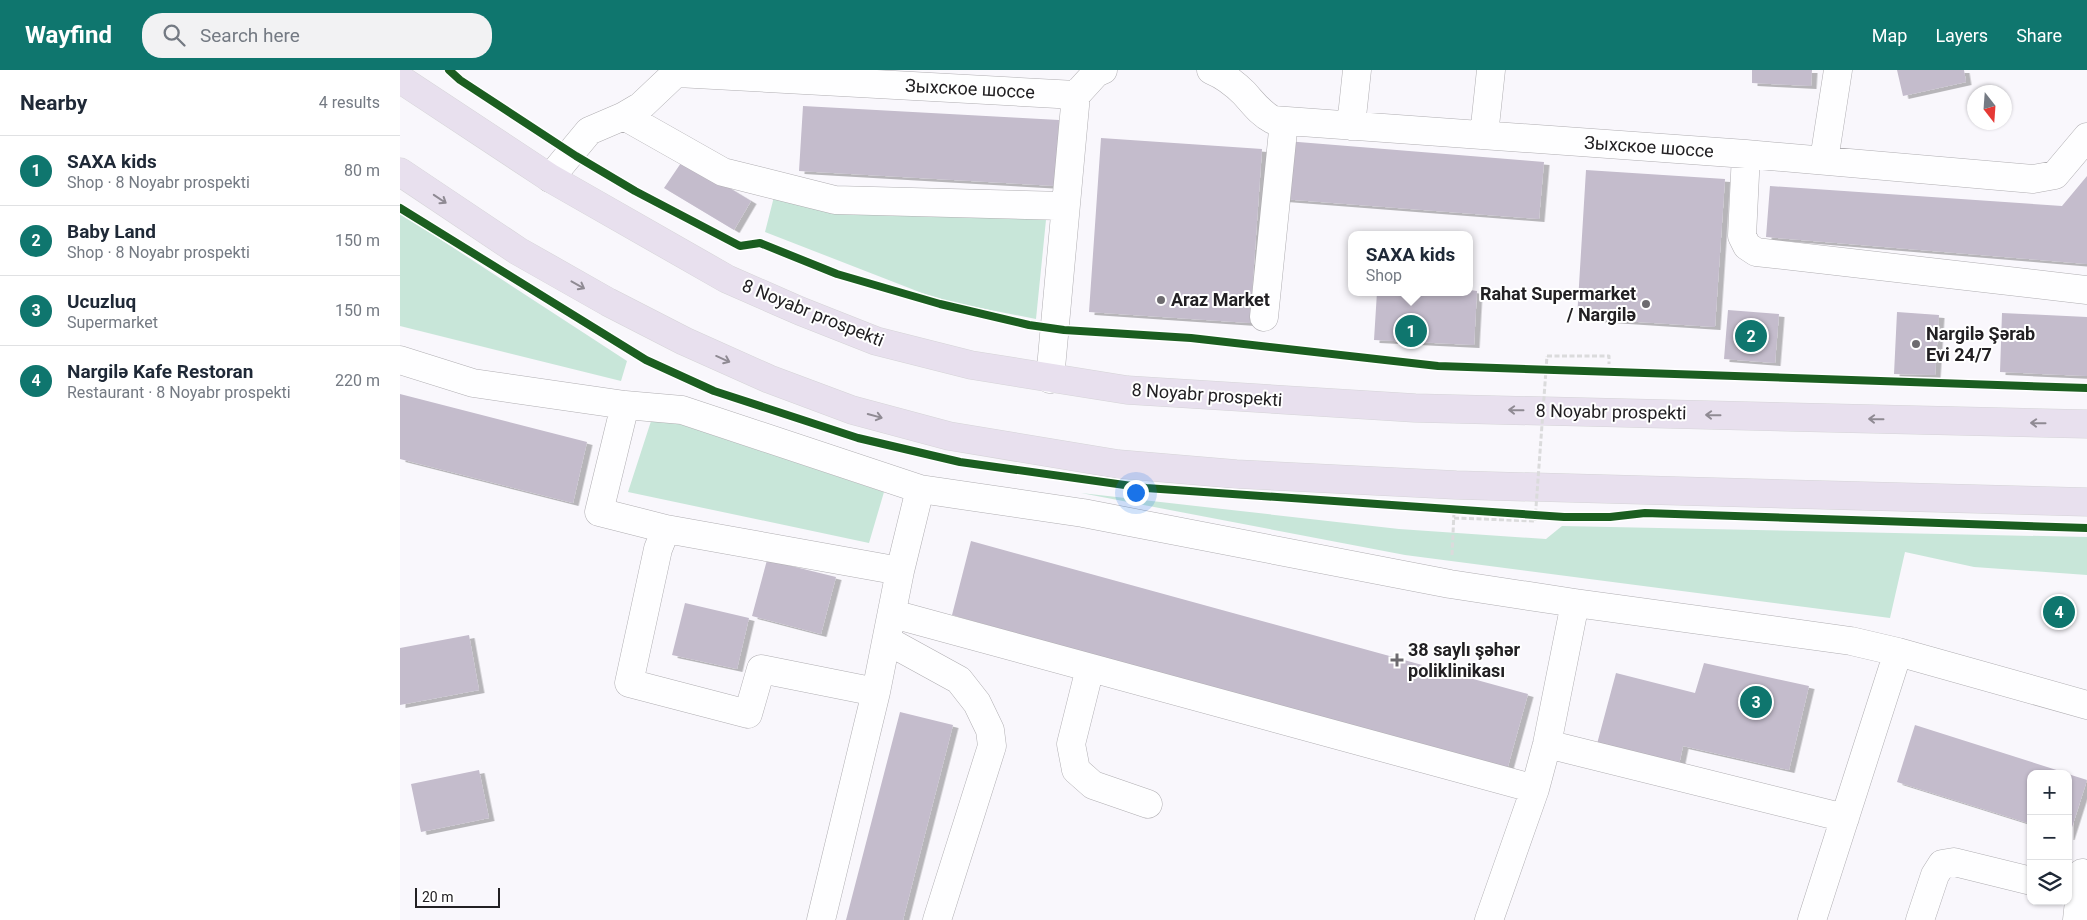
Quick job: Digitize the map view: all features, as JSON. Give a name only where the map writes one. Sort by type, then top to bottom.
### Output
[{"type":"highway","name":"8 Noyabr prospekti","points":[[400,79],[550,178],[727,279],[800,311],[876,340],[971,365],[1127,390],[1415,408],[2087,424]]},
{"type":"highway","points":[[400,172],[518,251],[608,302],[684,341],[769,379],[852,410],[949,436],[1118,464],[1236,474],[1466,485],[2087,502]]},
{"type":"lane","points":[[1050,379],[1076,95],[1096,73],[1103,70]]},
{"type":"lane","name":"Зыхское шоссе","points":[[1212,70],[1222,75],[1243,92],[1261,114],[1273,120],[1824,160],[2033,179],[2055,175],[2087,137]]},
{"type":"lane","points":[[1351,126],[1357,70]]},
{"type":"lane","points":[[1484,135],[1491,70]]},
{"type":"lane","points":[[1824,160],[1838,70]]},
{"type":"lane","points":[[550,178],[589,131],[624,116],[640,106],[678,71]]},
{"type":"lane","name":"Зыхское шоссе","points":[[678,71],[988,80],[1076,95]]},
{"type":"lane","points":[[624,116],[722,172],[835,200],[1066,206]]},
{"type":"lane","points":[[1264,317],[1284,121]]},
{"type":"lane","points":[[1746,154],[1742,236],[1747,246],[1756,252],[2087,290]]},
{"type":"lane","points":[[400,360],[473,383],[625,406],[682,410],[920,489],[1083,513],[1450,584],[1851,641],[1898,652],[2087,705]]},
{"type":"lane","points":[[625,406],[599,512],[666,529],[900,570]]},
{"type":"lane","points":[[821,920],[888,641],[900,570],[920,489]]},
{"type":"lane","points":[[666,529],[658,549],[629,683],[748,714],[761,669],[876,692]]},
{"type":"lane","points":[[1489,920],[1535,788],[1547,744],[1575,603]]},
{"type":"lane","points":[[893,614],[1535,788]]},
{"type":"lane","points":[[888,641],[959,680],[977,704],[990,730],[992,746],[937,920]]},
{"type":"lane","points":[[1812,920],[1898,652]]},
{"type":"lane","points":[[1090,668],[1071,744],[1076,770],[1093,785],[1148,804]]},
{"type":"lane","points":[[1547,744],[1845,818]]},
{"type":"lane","points":[[1920,920],[1935,875],[1942,864],[1954,862],[2027,880]]},
{"type":"lane","points":[[2077,920],[2079,873]]},
{"type":"path","points":[[1454,518],[1535,520],[1547,356],[1609,356],[1609,368],[1600,371]]},
{"type":"path","points":[[1533,369],[1552,369]]},
{"type":"path","points":[[1444,509],[1546,516]]},
{"type":"path","points":[[1450,584],[1454,510]]},
{"type":"green space","points":[[777,185],[1047,210],[1036,319],[940,300],[765,232]]},
{"type":"green space","points":[[400,213],[627,361],[621,381],[400,326]]},
{"type":"green space","points":[[653,415],[884,492],[869,543],[628,492]]},
{"type":"green space","points":[[1081,493],[1399,529],[1546,539],[1562,526],[2087,537],[2087,575],[1974,567],[1905,552],[1890,618],[1405,555]]},
{"type":"building","points":[[1752,70],[1812,70],[1811,86],[1752,83]]},
{"type":"building","points":[[1897,70],[1964,70],[1966,82],[1903,96]]},
{"type":"building","points":[[803,106],[1059,120],[1056,186],[799,171]]},
{"type":"building","points":[[1101,138],[1262,149],[1250,323],[1089,312]]},
{"type":"building","points":[[1286,141],[1544,162],[1539,219],[1282,199]]},
{"type":"building","points":[[683,160],[751,201],[734,230],[664,188]]},
{"type":"building","points":[[1586,170],[1725,179],[1715,327],[1577,318]]},
{"type":"building","points":[[2087,176],[2087,264],[1766,237],[1770,186],[2062,206]]},
{"type":"building","points":[[1473,290],[1477,291],[1474,345],[1374,340],[1377,296],[1473,296]]},
{"type":"building","points":[[1728,310],[1779,314],[1775,363],[1724,359]]},
{"type":"building","name":"Nargilə Şərab Evi 24/7","points":[[1897,312],[1939,315],[1935,375],[1894,374]]},
{"type":"building","points":[[2002,313],[2087,317],[2087,376],[2000,372]]},
{"type":"building","points":[[400,394],[587,442],[573,503],[400,459]]},
{"type":"building","points":[[971,541],[1528,694],[1507,770],[952,615]]},
{"type":"building","points":[[767,560],[836,577],[821,634],[752,616]]},
{"type":"building","points":[[685,603],[749,618],[737,669],[672,655]]},
{"type":"building","points":[[469,635],[479,690],[400,705],[400,648]]},
{"type":"building","points":[[1704,663],[1809,686],[1789,770],[1683,746],[1679,765],[1597,744],[1616,673],[1695,693]]},
{"type":"building","points":[[900,712],[953,725],[903,920],[846,920]]},
{"type":"building","points":[[1915,725],[2057,770],[2027,770],[2027,823],[1897,782]]},
{"type":"building","points":[[479,770],[489,818],[421,832],[411,784]]},
{"type":"building","points":[[2072,775],[2087,780],[2072,828]]},
{"type":"cycle path","points":[[449,70],[460,80],[576,156],[635,191],[740,246],[760,243],[837,274],[940,304],[1029,325],[1064,330],[1191,338],[1438,366],[2087,388]]},
{"type":"cycle path","points":[[400,208],[646,360],[714,391],[858,438],[960,462],[1146,488],[1564,517],[1610,517],[1645,513],[2087,528]]},
{"type":"place","name":"Araz Market","points":[[1161,300]]},
{"type":"place","name":"Rahat Supermarket / Nargilə","points":[[1646,304]]},
{"type":"place","name":"SAXA kids","points":[[1411,331]]},
{"type":"place","name":"Baby Land","points":[[1751,336]]},
{"type":"place","name":"Nargilə Şərab Evi 24/7","points":[[1916,344]]},
{"type":"place","name":"Nargilə Kafe Restoran","points":[[2059,612]]},
{"type":"place","name":"38 saylı şəhər poliklinikası","points":[[1397,660]]},
{"type":"place","name":"Ucuzluq","points":[[1756,702]]}]
